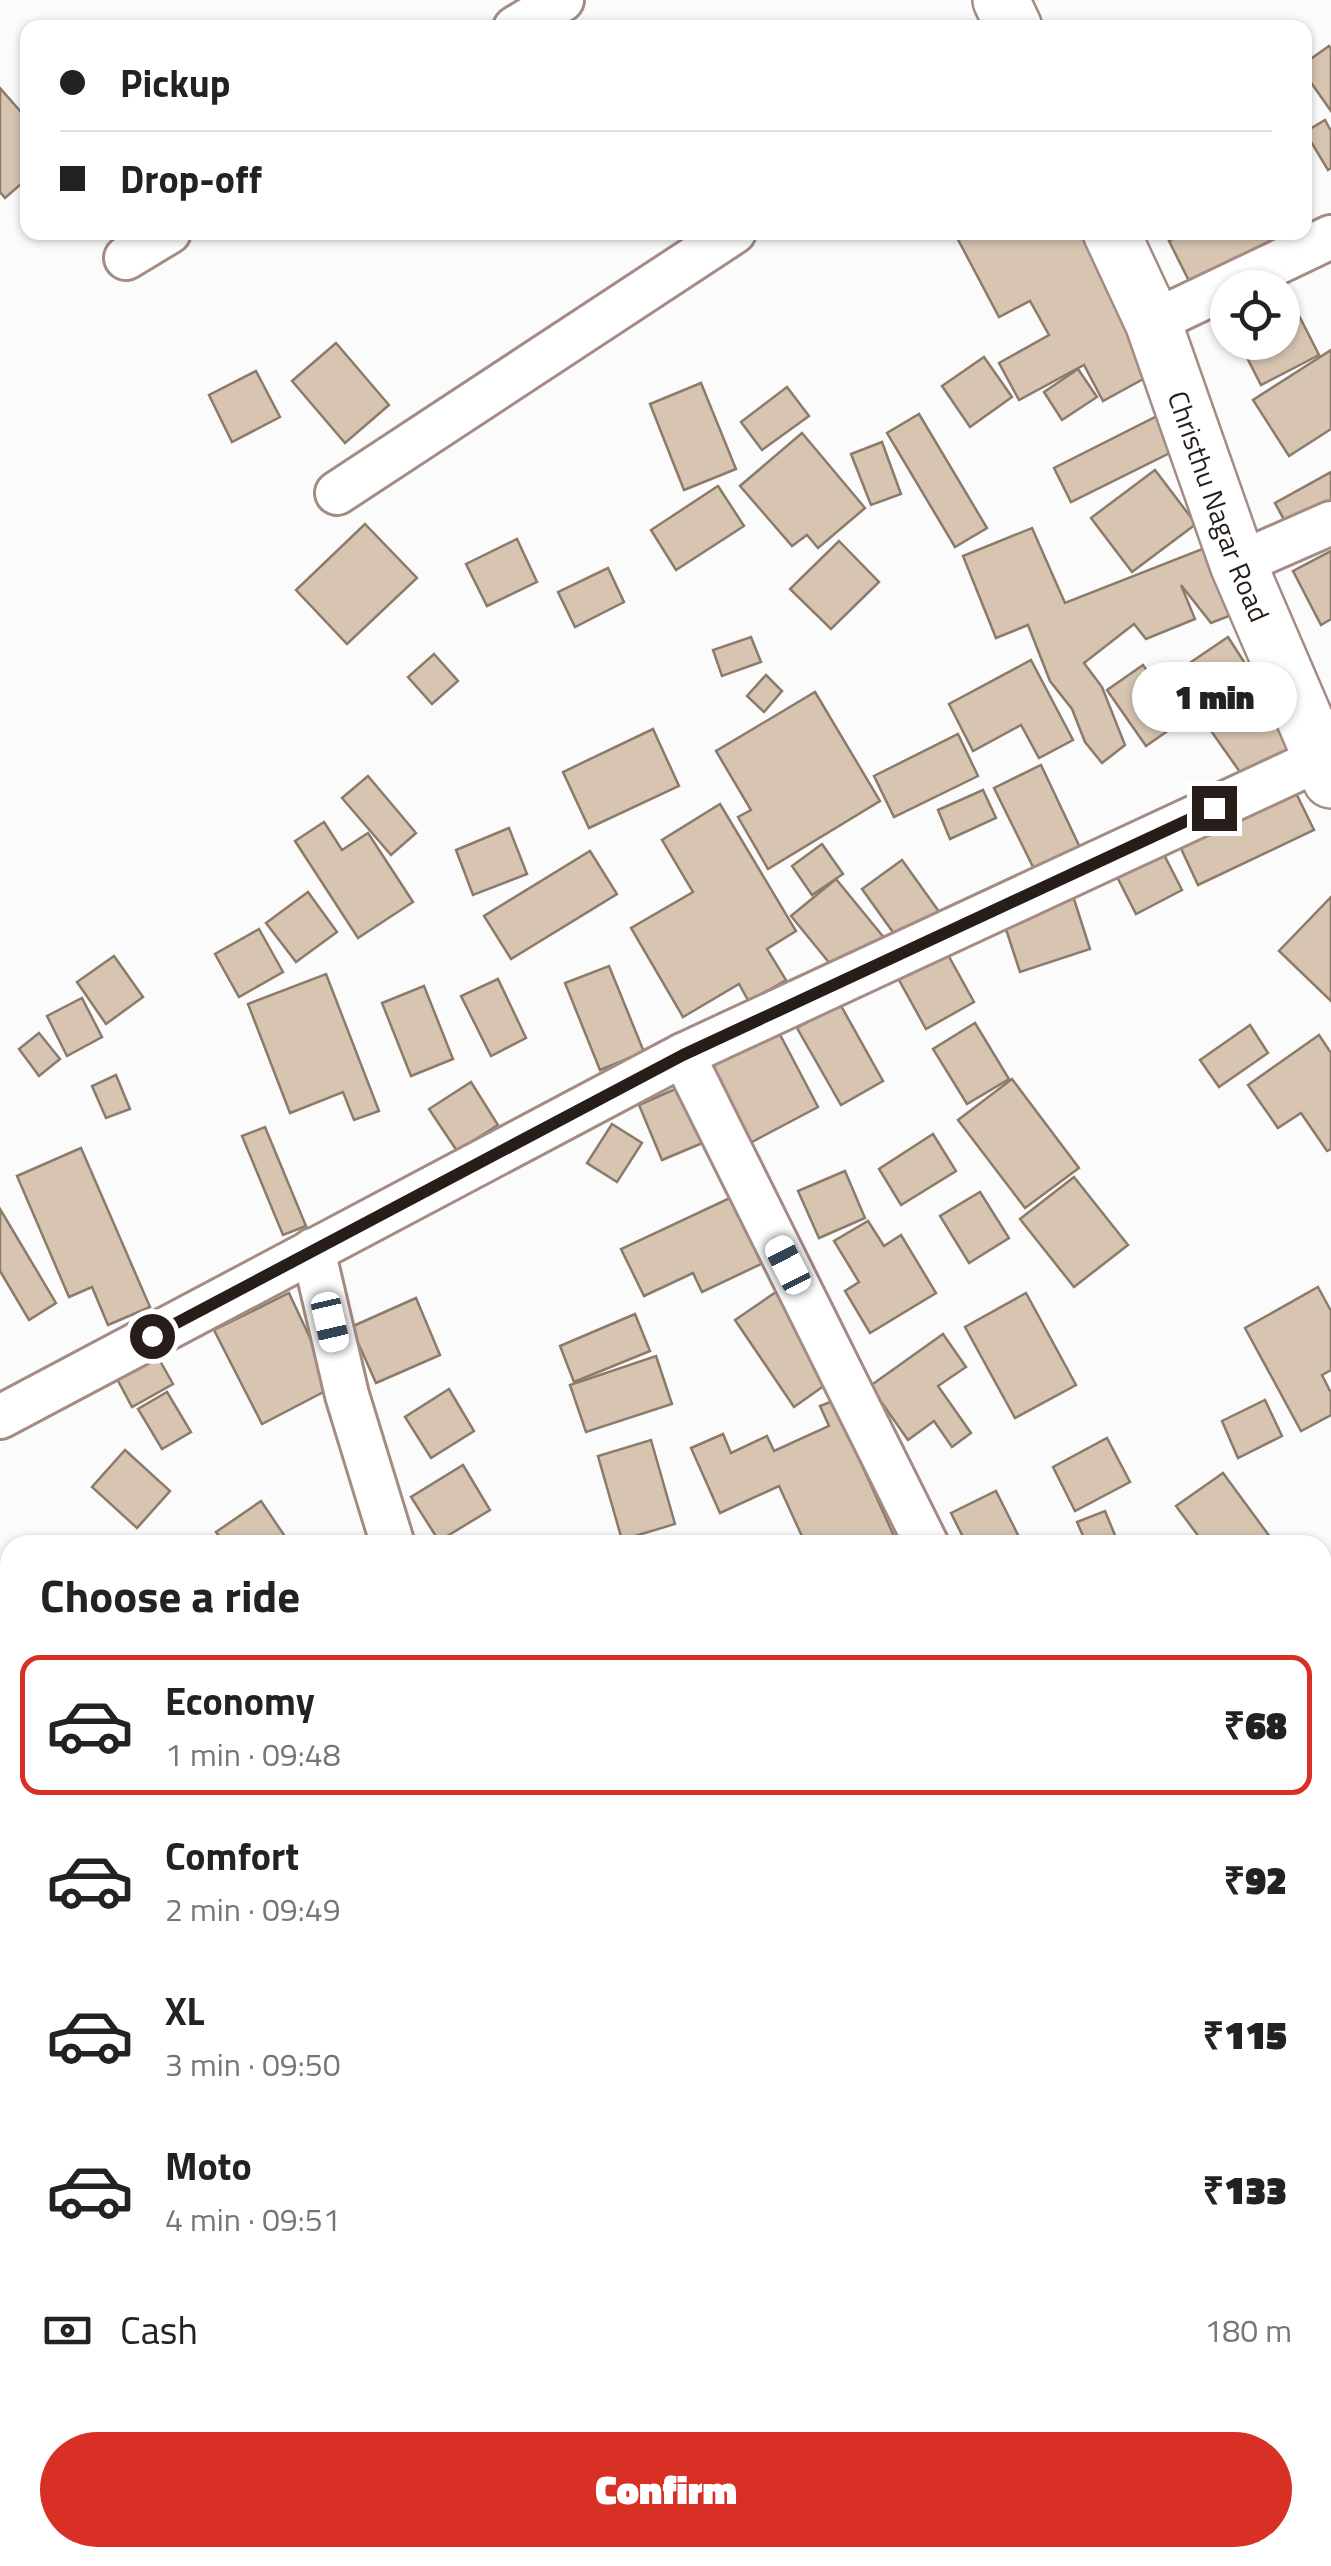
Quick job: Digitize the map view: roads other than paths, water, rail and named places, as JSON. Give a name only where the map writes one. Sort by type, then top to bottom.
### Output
[{"type":"street","points":[[528,20],[562,0]]},
{"type":"street","points":[[1153,322],[1331,237]]},
{"type":"street","points":[[126,258],[156,240]]},
{"type":"street","points":[[337,493],[722,240]]},
{"type":"street","name":"Christhu Nagar Road","points":[[1114,240],[1153,322],[1238,564],[1326,770]]},
{"type":"street","points":[[1238,564],[1331,524]]},
{"type":"street","points":[[0,1418],[683,1055],[1326,770]]},
{"type":"street","points":[[683,1055],[922,1535]]},
{"type":"street","points":[[313,1250],[347,1396],[391,1535]]}]
